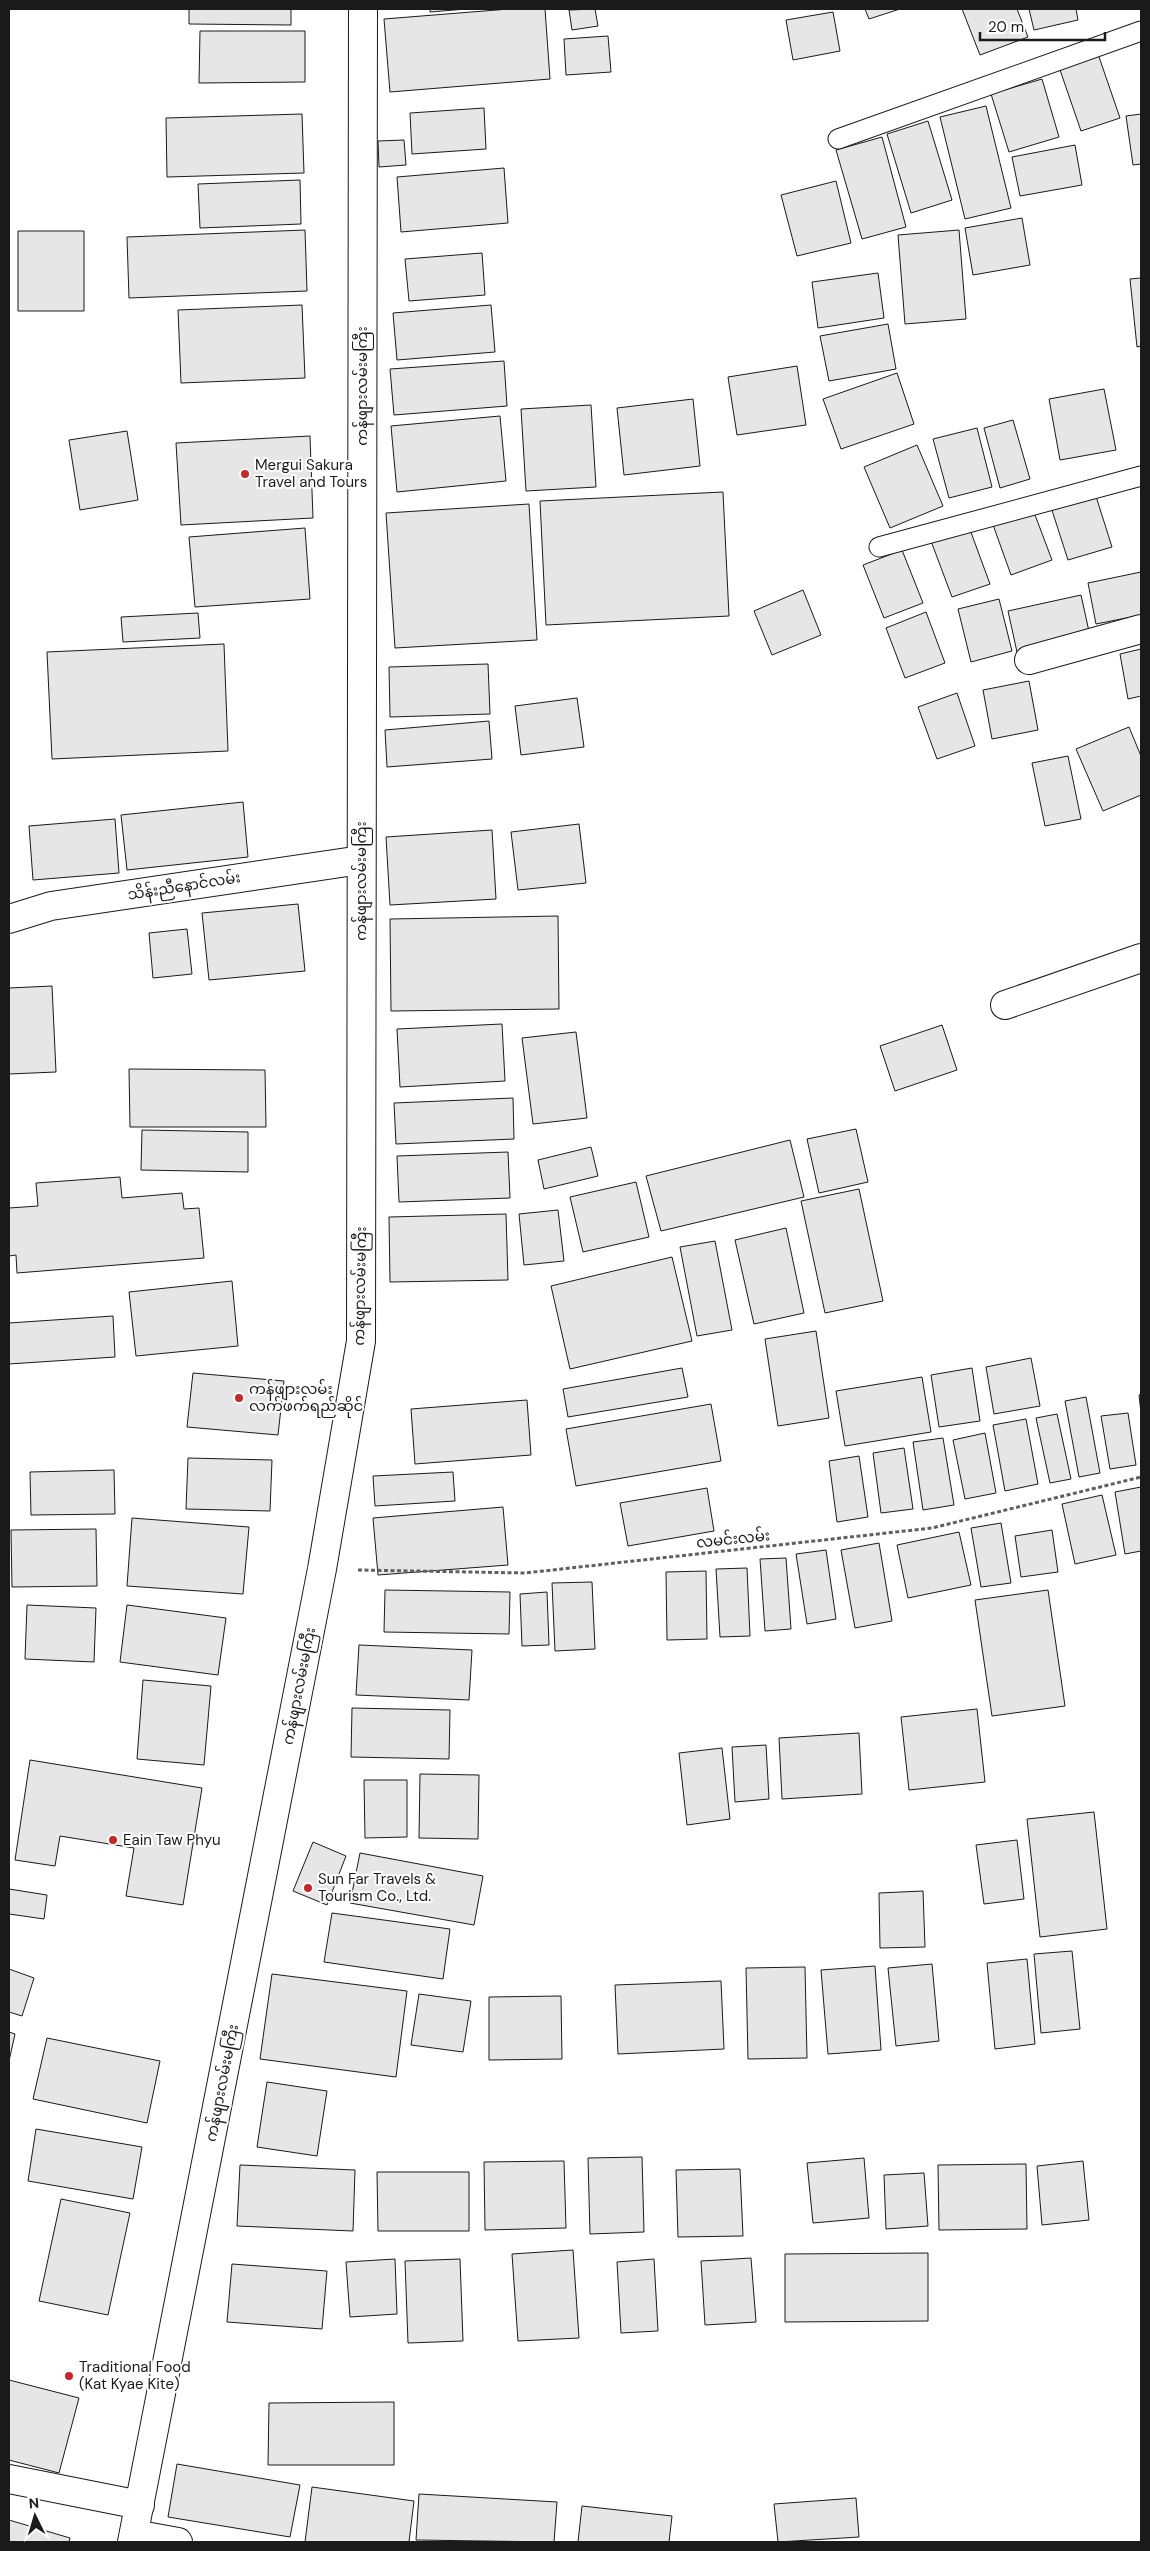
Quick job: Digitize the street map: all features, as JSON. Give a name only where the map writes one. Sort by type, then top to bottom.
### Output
[{"type":"main road","name":"ကန်ဖျားလမ်းမကြီး","points":[[133,2538],[322,1569],[361,1340],[363,9]]},
{"type":"main road","points":[[1029,660],[1141,629]]},
{"type":"main road","name":"သိန်းညီနောင်လမ်း","points":[[9,918],[51,906],[361,860]]},
{"type":"main road","points":[[1005,1005],[1141,958]]},
{"type":"main road","points":[[9,2479],[140,2505]]},
{"type":"main road","points":[[133,2538],[178,2542]]},
{"type":"lane","points":[[838,139],[1141,31]]},
{"type":"lane","points":[[879,548],[1141,476]]},
{"type":"path","name":"လမင်းလမ်း","points":[[322,1569],[525,1573],[932,1528],[1141,1477]]},
{"type":"building","points":[[189,9],[291,9],[291,25],[189,24]]},
{"type":"building","points":[[430,9],[466,9],[430,12]]},
{"type":"building","points":[[509,9],[545,9],[550,79],[390,92],[384,19]]},
{"type":"building","points":[[595,9],[598,26],[572,30],[569,10]]},
{"type":"building","points":[[865,9],[900,9],[869,19]]},
{"type":"building","points":[[962,9],[1017,9],[1028,37],[980,55]]},
{"type":"building","points":[[1029,9],[1076,9],[1078,20],[1034,30]]},
{"type":"building","points":[[833,12],[840,51],[793,60],[786,20]]},
{"type":"building","points":[[200,31],[305,31],[305,82],[199,83]]},
{"type":"building","points":[[608,36],[611,72],[566,75],[564,39]]},
{"type":"building","points":[[1098,54],[1120,118],[1081,131],[1059,67]]},
{"type":"building","points":[[1042,79],[1059,137],[1009,152],[991,94]]},
{"type":"building","points":[[986,106],[1011,208],[965,219],[940,117]]},
{"type":"building","points":[[484,108],[486,149],[412,154],[410,113]]},
{"type":"building","points":[[302,114],[304,173],[167,177],[166,118]]},
{"type":"building","points":[[1141,114],[1141,164],[1133,165],[1126,116]]},
{"type":"building","points":[[928,121],[952,200],[911,213],[887,134]]},
{"type":"building","points":[[882,137],[906,227],[862,239],[836,150]]},
{"type":"building","points":[[404,140],[406,165],[379,167],[378,141]]},
{"type":"building","points":[[1075,145],[1082,185],[1020,196],[1012,157]]},
{"type":"building","points":[[504,168],[508,223],[401,232],[397,177]]},
{"type":"building","points":[[300,180],[301,224],[200,228],[198,184]]},
{"type":"building","points":[[836,181],[851,243],[797,256],[781,195]]},
{"type":"building","points":[[1022,218],[1030,265],[973,275],[965,228]]},
{"type":"building","points":[[305,230],[307,291],[129,298],[127,237]]},
{"type":"building","points":[[959,230],[966,319],[905,324],[898,235]]},
{"type":"building","points":[[18,231],[84,231],[84,311],[18,311]]},
{"type":"building","points":[[482,253],[485,295],[409,301],[405,259]]},
{"type":"building","points":[[878,273],[884,318],[818,328],[812,282]]},
{"type":"building","points":[[1141,278],[1141,346],[1137,347],[1130,279]]},
{"type":"building","points":[[302,305],[305,378],[181,383],[178,310]]},
{"type":"building","points":[[491,305],[495,352],[397,360],[393,313]]},
{"type":"building","points":[[888,324],[896,369],[829,381],[820,336]]},
{"type":"building","points":[[504,361],[507,406],[394,415],[390,369]]},
{"type":"building","points":[[797,366],[806,425],[737,435],[728,377]]},
{"type":"building","points":[[897,373],[914,424],[841,449],[823,399]]},
{"type":"building","points":[[1104,389],[1116,450],[1060,460],[1049,399]]},
{"type":"building","points":[[693,399],[700,466],[624,475],[617,408]]},
{"type":"building","points":[[591,405],[596,487],[526,491],[521,409]]},
{"type":"building","points":[[500,416],[506,481],[397,492],[391,426]]},
{"type":"building","points":[[1013,420],[1030,479],[1000,488],[984,428]]},
{"type":"building","points":[[977,428],[992,487],[949,498],[933,439]]},
{"type":"building","points":[[127,431],[138,500],[80,510],[69,440]]},
{"type":"building","points":[[310,436],[313,518],[181,525],[176,443]]},
{"type":"building","points":[[917,445],[943,506],[890,528],[864,467]]},
{"type":"building","points":[[1094,490],[1112,547],[1068,560],[1050,504]]},
{"type":"building","points":[[723,492],[729,616],[546,625],[540,501]]},
{"type":"building","points":[[529,504],[537,640],[395,648],[386,513]]},
{"type":"building","points":[[1032,507],[1052,560],[1011,575],[992,522]]},
{"type":"building","points":[[969,527],[990,584],[952,597],[931,541]]},
{"type":"building","points":[[305,528],[310,599],[195,607],[189,537]]},
{"type":"building","points":[[902,550],[923,603],[884,618],[863,565]]},
{"type":"building","points":[[1141,572],[1141,615],[1096,624],[1088,583]]},
{"type":"building","points":[[803,590],[821,635],[772,655],[754,611]]},
{"type":"building","points":[[1081,595],[1090,636],[1017,652],[1008,611]]},
{"type":"building","points":[[999,599],[1012,651],[971,662],[958,609]]},
{"type":"building","points":[[926,612],[945,663],[905,678],[886,628]]},
{"type":"building","points":[[198,613],[200,638],[123,642],[121,617]]},
{"type":"building","points":[[224,644],[228,751],[52,759],[47,652]]},
{"type":"building","points":[[1141,649],[1141,696],[1128,699],[1120,654]]},
{"type":"building","points":[[488,664],[490,714],[390,717],[389,667]]},
{"type":"building","points":[[1029,681],[1038,730],[992,739],[983,690]]},
{"type":"building","points":[[957,693],[975,746],[937,759],[918,707]]},
{"type":"building","points":[[577,698],[584,747],[521,755],[515,706]]},
{"type":"building","points":[[489,721],[492,759],[387,767],[385,730]]},
{"type":"building","points":[[1129,727],[1141,756],[1141,795],[1103,811],[1076,749]]},
{"type":"building","points":[[1068,756],[1081,819],[1045,826],[1032,763]]},
{"type":"building","points":[[243,802],[248,857],[127,870],[121,815]]},
{"type":"building","points":[[115,819],[119,873],[33,880],[29,826]]},
{"type":"building","points":[[579,824],[586,883],[518,890],[511,832]]},
{"type":"building","points":[[492,830],[496,899],[390,905],[386,837]]},
{"type":"building","points":[[298,904],[305,971],[209,980],[202,913]]},
{"type":"building","points":[[558,916],[559,1009],[391,1011],[390,919]]},
{"type":"building","points":[[187,929],[192,974],[153,978],[149,933]]},
{"type":"building","points":[[52,986],[56,1072],[9,1074],[9,988]]},
{"type":"building","points":[[502,1024],[505,1081],[400,1087],[397,1029]]},
{"type":"building","points":[[942,1025],[957,1070],[895,1091],[880,1046]]},
{"type":"building","points":[[576,1032],[587,1118],[533,1124],[522,1038]]},
{"type":"building","points":[[129,1069],[265,1070],[266,1127],[130,1127]]},
{"type":"building","points":[[513,1098],[514,1139],[396,1144],[394,1103]]},
{"type":"building","points":[[856,1129],[868,1182],[819,1193],[807,1139]]},
{"type":"building","points":[[142,1130],[248,1132],[248,1172],[141,1170]]},
{"type":"building","points":[[790,1140],[804,1197],[661,1231],[646,1176]]},
{"type":"building","points":[[591,1147],[598,1176],[544,1189],[538,1160]]},
{"type":"building","points":[[508,1152],[510,1198],[399,1202],[397,1156]]},
{"type":"building","points":[[120,1177],[122,1198],[182,1193],[184,1209],[199,1208],[204,1258],[17,1273],[16,1255],[9,1256],[9,1208],[38,1206],[36,1183]]},
{"type":"building","points":[[636,1182],[649,1237],[583,1252],[570,1197]]},
{"type":"building","points":[[859,1189],[883,1301],[825,1313],[801,1201]]},
{"type":"building","points":[[558,1210],[564,1261],[524,1265],[519,1214]]},
{"type":"building","points":[[506,1214],[508,1280],[390,1282],[389,1217]]},
{"type":"building","points":[[786,1228],[804,1313],[754,1324],[735,1240]]},
{"type":"building","points":[[715,1241],[732,1330],[697,1336],[680,1247]]},
{"type":"building","points":[[672,1257],[692,1341],[570,1369],[551,1286]]},
{"type":"building","points":[[232,1281],[238,1346],[136,1356],[129,1292]]},
{"type":"building","points":[[113,1316],[115,1357],[9,1364],[9,1323]]},
{"type":"building","points":[[816,1331],[829,1418],[778,1426],[765,1339]]},
{"type":"building","points":[[1031,1358],[1040,1406],[994,1414],[986,1367]]},
{"type":"building","points":[[682,1368],[688,1397],[568,1417],[563,1389]]},
{"type":"building","points":[[972,1368],[980,1421],[939,1427],[931,1375]]},
{"type":"building","points":[[193,1373],[284,1381],[278,1435],[187,1427]]},
{"type":"building","points":[[922,1377],[931,1432],[845,1446],[836,1391]]},
{"type":"building","points":[[1141,1394],[1141,1413],[1139,1395]]},
{"type":"building","points":[[1086,1397],[1100,1473],[1079,1477],[1065,1401]]},
{"type":"building","points":[[527,1400],[531,1455],[415,1464],[411,1409]]},
{"type":"building","points":[[711,1404],[721,1461],[576,1486],[566,1429]]},
{"type":"building","points":[[1128,1413],[1136,1465],[1110,1469],[1101,1416]]},
{"type":"building","points":[[1057,1414],[1071,1479],[1050,1483],[1036,1418]]},
{"type":"building","points":[[1026,1419],[1038,1484],[1005,1491],[993,1425]]},
{"type":"building","points":[[985,1433],[996,1493],[965,1499],[953,1440]]},
{"type":"building","points":[[943,1438],[954,1505],[923,1510],[913,1442]]},
{"type":"building","points":[[904,1448],[913,1509],[881,1513],[873,1453]]},
{"type":"building","points":[[859,1456],[868,1517],[837,1522],[829,1461]]},
{"type":"building","points":[[188,1458],[272,1460],[270,1511],[186,1509]]},
{"type":"building","points":[[114,1470],[115,1514],[31,1515],[30,1472]]},
{"type":"building","points":[[453,1472],[455,1501],[375,1506],[373,1476]]},
{"type":"building","points":[[1141,1487],[1141,1551],[1125,1554],[1115,1492]]},
{"type":"building","points":[[707,1488],[714,1531],[628,1546],[620,1503]]},
{"type":"building","points":[[1102,1495],[1116,1555],[1075,1564],[1062,1504]]},
{"type":"building","points":[[503,1507],[508,1565],[378,1575],[373,1518]]},
{"type":"building","points":[[132,1518],[249,1527],[243,1594],[127,1586]]},
{"type":"building","points":[[1001,1523],[1011,1583],[981,1587],[971,1528]]},
{"type":"building","points":[[96,1529],[97,1586],[12,1587],[11,1530]]},
{"type":"building","points":[[1052,1530],[1058,1572],[1021,1577],[1015,1536]]},
{"type":"building","points":[[959,1532],[971,1585],[908,1598],[897,1545]]},
{"type":"building","points":[[879,1543],[892,1621],[855,1628],[841,1550]]},
{"type":"building","points":[[826,1550],[836,1619],[807,1624],[796,1554]]},
{"type":"building","points":[[786,1558],[791,1629],[765,1631],[760,1559]]},
{"type":"building","points":[[747,1568],[750,1636],[720,1637],[716,1569]]},
{"type":"building","points":[[706,1571],[707,1639],[667,1640],[666,1572]]},
{"type":"building","points":[[592,1582],[595,1649],[555,1651],[552,1583]]},
{"type":"building","points":[[385,1590],[510,1592],[509,1634],[384,1632]]},
{"type":"building","points":[[1048,1590],[1065,1706],[992,1716],[975,1600]]},
{"type":"building","points":[[547,1592],[549,1645],[522,1646],[520,1594]]},
{"type":"building","points":[[27,1605],[96,1608],[94,1662],[25,1659]]},
{"type":"building","points":[[127,1605],[226,1618],[218,1675],[120,1662]]},
{"type":"building","points":[[359,1645],[472,1650],[469,1700],[356,1695]]},
{"type":"building","points":[[143,1680],[211,1686],[204,1765],[137,1759]]},
{"type":"building","points":[[352,1708],[450,1710],[449,1759],[351,1757]]},
{"type":"building","points":[[977,1709],[985,1782],[909,1790],[901,1717]]},
{"type":"building","points":[[859,1733],[862,1794],[782,1799],[779,1738]]},
{"type":"building","points":[[766,1745],[769,1799],[735,1802],[732,1747]]},
{"type":"building","points":[[722,1748],[730,1819],[687,1825],[679,1753]]},
{"type":"building","points":[[30,1760],[202,1788],[183,1905],[126,1896],[134,1848],[60,1836],[55,1866],[15,1860]]},
{"type":"building","points":[[420,1774],[479,1775],[478,1839],[419,1838]]},
{"type":"building","points":[[364,1780],[407,1780],[407,1837],[365,1838]]},
{"type":"building","points":[[1094,1812],[1107,1929],[1040,1937],[1027,1819]]},
{"type":"building","points":[[1017,1840],[1024,1899],[984,1904],[976,1845]]},
{"type":"building","points":[[313,1842],[346,1856],[327,1905],[293,1891]]},
{"type":"building","points":[[360,1853],[483,1876],[474,1925],[350,1903]]},
{"type":"building","points":[[9,1889],[47,1895],[44,1919],[9,1914]]},
{"type":"building","points":[[923,1891],[925,1947],[880,1948],[879,1893]]},
{"type":"building","points":[[332,1913],[450,1929],[443,1979],[324,1962]]},
{"type":"building","points":[[1072,1951],[1080,2029],[1041,2033],[1034,1954]]},
{"type":"building","points":[[1027,1959],[1035,2044],[995,2049],[987,1963]]},
{"type":"building","points":[[932,1964],[939,2041],[896,2046],[888,1968]]},
{"type":"building","points":[[875,1966],[881,2050],[828,2054],[821,1970]]},
{"type":"building","points":[[805,1967],[807,2058],[748,2059],[746,1968]]},
{"type":"building","points":[[9,1969],[34,1978],[22,2016],[9,2012]]},
{"type":"building","points":[[272,1974],[407,1991],[396,2077],[260,2059]]},
{"type":"building","points":[[721,1981],[724,2049],[618,2054],[615,1985]]},
{"type":"building","points":[[419,1994],[471,2001],[463,2052],[411,2045]]},
{"type":"building","points":[[561,1996],[562,2059],[489,2060],[489,1997]]},
{"type":"building","points":[[9,2032],[15,2034],[9,2061]]},
{"type":"building","points":[[47,2038],[160,2061],[147,2123],[33,2099]]},
{"type":"building","points":[[267,2082],[327,2091],[317,2156],[257,2147]]},
{"type":"building","points":[[36,2129],[142,2147],[133,2199],[28,2181]]},
{"type":"building","points":[[642,2157],[644,2232],[590,2234],[588,2158]]},
{"type":"building","points":[[864,2158],[869,2218],[813,2223],[807,2163]]},
{"type":"building","points":[[564,2161],[566,2228],[485,2230],[484,2162]]},
{"type":"building","points":[[1083,2161],[1089,2220],[1042,2225],[1037,2166]]},
{"type":"building","points":[[1026,2164],[1027,2229],[939,2230],[938,2165]]},
{"type":"building","points":[[240,2165],[355,2170],[353,2231],[237,2226]]},
{"type":"building","points":[[740,2169],[743,2236],[678,2237],[676,2170]]},
{"type":"building","points":[[377,2172],[469,2172],[469,2231],[378,2231]]},
{"type":"building","points":[[924,2173],[928,2226],[886,2229],[884,2175]]},
{"type":"building","points":[[61,2199],[130,2213],[108,2315],[39,2301]]},
{"type":"building","points":[[573,2250],[579,2338],[518,2341],[512,2254]]},
{"type":"building","points":[[928,2253],[928,2321],[785,2322],[785,2254]]},
{"type":"building","points":[[751,2258],[756,2322],[705,2325],[701,2261]]},
{"type":"building","points":[[395,2259],[397,2314],[350,2317],[346,2262]]},
{"type":"building","points":[[460,2259],[463,2341],[408,2343],[405,2261]]},
{"type":"building","points":[[654,2259],[658,2331],[621,2333],[617,2262]]},
{"type":"building","points":[[232,2264],[327,2271],[322,2329],[227,2322]]},
{"type":"building","points":[[9,2380],[79,2398],[59,2473],[9,2460]]},
{"type":"building","points":[[394,2402],[394,2465],[268,2465],[269,2403]]},
{"type":"building","points":[[177,2464],[300,2485],[290,2537],[168,2517]]},
{"type":"building","points":[[312,2487],[414,2501],[409,2542],[305,2542]]},
{"type":"building","points":[[419,2494],[557,2502],[554,2542],[416,2540]]},
{"type":"building","points":[[856,2498],[859,2537],[778,2542],[774,2504]]},
{"type":"building","points":[[582,2506],[672,2516],[669,2542],[578,2542]]},
{"type":"building","points":[[9,2520],[70,2538],[69,2542],[9,2542]]},
{"type":"place","name":"Mergui Sakura Travel and Tours","points":[[245,474]]},
{"type":"place","name":"ကန်ဖျားလမ်း လက်ဖက်ရည်ဆိုင်","points":[[239,1398]]},
{"type":"place","name":"Eain Taw Phyu","points":[[113,1840]]},
{"type":"place","name":"Sun Far Travels & Tourism Co., Ltd.","points":[[308,1888]]},
{"type":"place","name":"Traditional Food (Kat Kyae Kite)","points":[[69,2376]]}]
